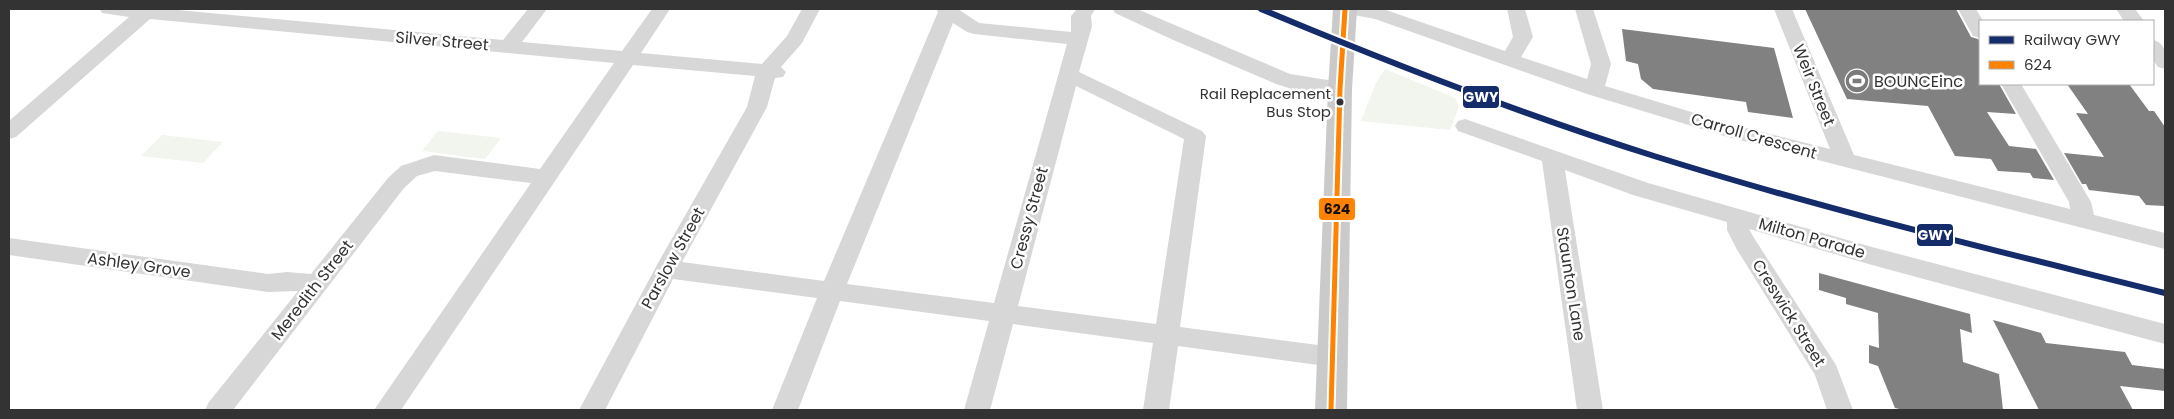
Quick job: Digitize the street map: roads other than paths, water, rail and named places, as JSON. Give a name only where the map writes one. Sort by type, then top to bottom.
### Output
[{"type":"main road","points":[[1331,410],[1345,9]]},
{"type":"street","name":"Silver Street","points":[[109,9],[772,72]]},
{"type":"street","points":[[265,24],[281,9]]},
{"type":"street","points":[[508,47],[538,9]]},
{"type":"street","points":[[387,410],[661,9]]},
{"type":"street","name":"Parslow Street","points":[[592,410],[666,269],[757,107],[776,84],[772,72],[791,56],[795,39],[810,9]]},
{"type":"street","points":[[785,410],[947,10],[974,28],[1082,25],[1092,15],[1102,9]]},
{"type":"street","points":[[1122,9],[1178,35],[1239,58],[1295,83],[1341,82]]},
{"type":"street","name":"Carroll Crescent","points":[[1350,9],[1379,14],[1594,89],[1735,132],[2165,240]]},
{"type":"street","points":[[1509,60],[1522,37],[1516,9]]},
{"type":"street","points":[[1584,9],[1601,64],[1594,89]]},
{"type":"street","name":"Weir Street","points":[[1783,9],[1846,161]]},
{"type":"street","points":[[1967,9],[1979,30]]},
{"type":"street","points":[[2125,9],[2133,20]]},
{"type":"street","points":[[9,132],[146,12]]},
{"type":"street","name":"Cressy Street","points":[[977,410],[1082,25]]},
{"type":"street","points":[[2154,47],[2165,63]]},
{"type":"street","points":[[1069,75],[1195,136],[1156,410]]},
{"type":"street","points":[[2012,85],[2080,202],[2084,220]]},
{"type":"street","name":"Milton Parade","points":[[1465,126],[1642,189],[1872,256],[2163,336]]},
{"type":"street","name":"Staunton Lane","points":[[1552,158],[1590,410]]},
{"type":"street","name":"Meredith Street","points":[[218,410],[396,184],[409,171],[434,163],[547,177]]},
{"type":"street","name":"Creswick Street","points":[[1738,217],[1738,230],[1744,242],[1827,372],[1840,410]]},
{"type":"street","name":"Ashley Grove","points":[[9,246],[268,284],[279,289],[312,290]]},
{"type":"street","points":[[666,269],[832,290],[1167,337],[1332,357]]},
{"type":"rail line","name":"GWY","points":[[1261,9],[1456,87],[1554,123],[1654,156],[1844,211],[2165,293]]},
{"type":"place","name":"BOUNCEinc","points":[[1857,81]]},
{"type":"place","name":"Rail Replacement Bus Stop","points":[[1340,102]]}]
